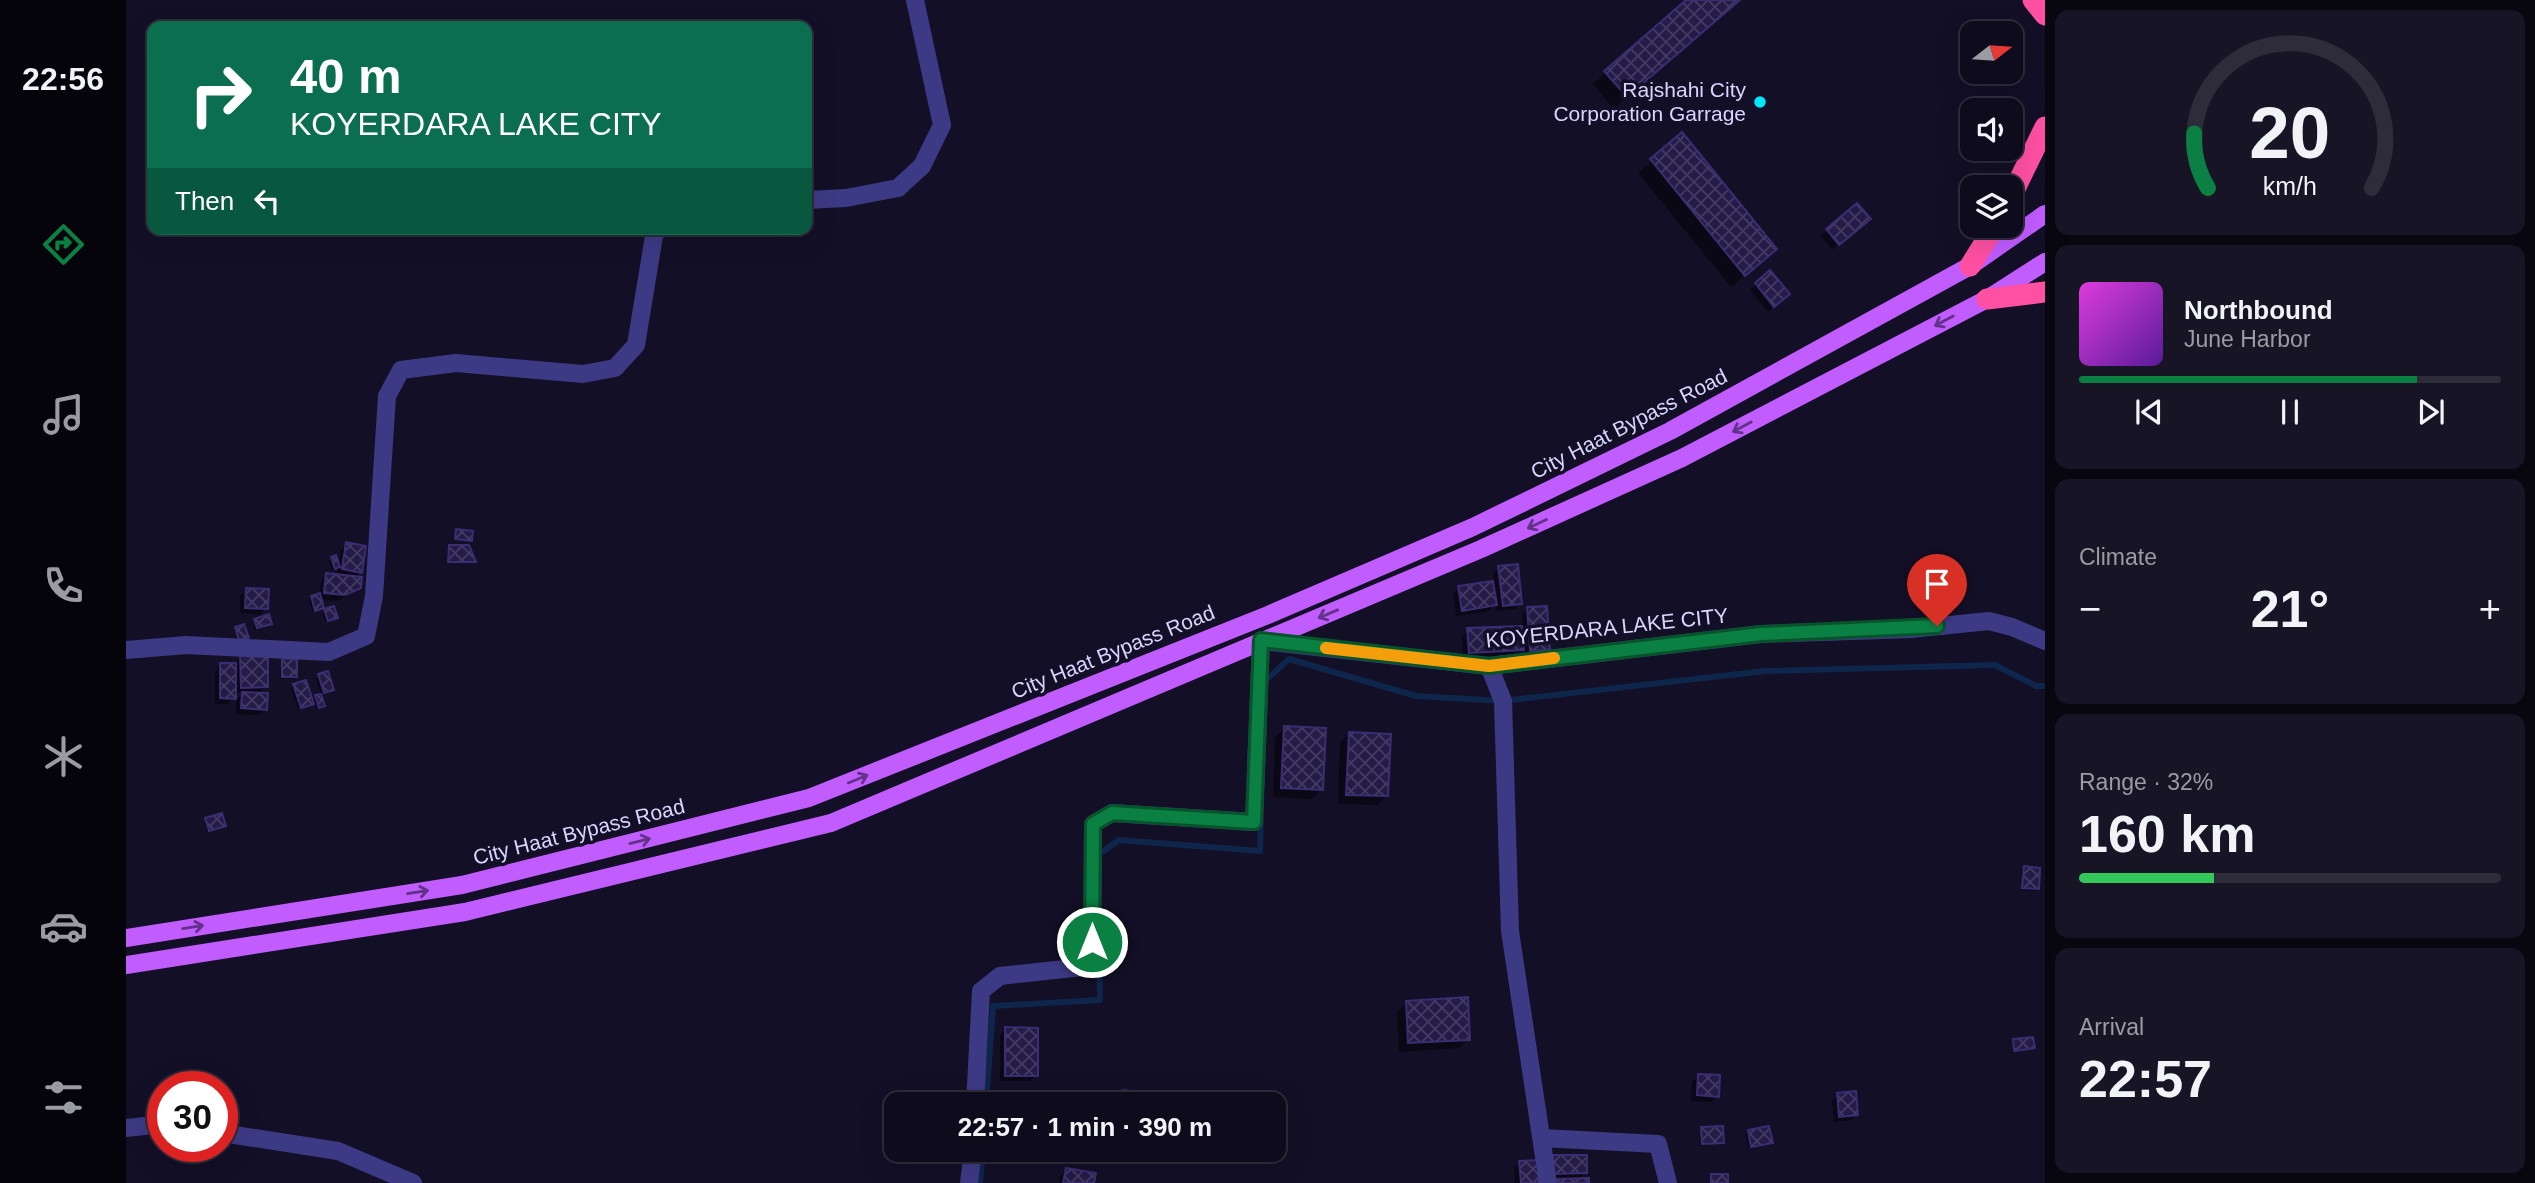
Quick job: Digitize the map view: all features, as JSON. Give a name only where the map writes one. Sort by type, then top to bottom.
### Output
[{"type":"highway","points":[[2033,0],[2045,15]]},
{"type":"highway","points":[[2022,175],[2045,127]]},
{"type":"highway","points":[[1970,266],[1988,238]]},
{"type":"highway","points":[[1987,299],[2045,292]]},
{"type":"main road","name":"City Haat Bypass Road","points":[[126,938],[462,885],[810,798],[1280,610],[1473,527],[1670,432],[1970,266],[2045,214]]},
{"type":"main road","points":[[126,965],[465,912],[831,823],[1261,640],[1482,550],[1682,458],[1987,299],[2045,262]]},
{"type":"street","points":[[812,200],[846,198],[898,188],[922,166],[942,125],[915,0]]},
{"type":"street","points":[[126,650],[186,645],[329,652],[366,636],[374,596],[387,396],[401,370],[456,363],[583,374],[615,368],[636,345],[655,235]]},
{"type":"street","name":"KOYERDARA LAKE CITY","points":[[1261,640],[1489,666],[1761,634],[1911,629],[1989,621],[2045,641]]},
{"type":"street","points":[[976,1092],[981,991],[1000,976],[1092,966],[1093,824],[1112,813],[1254,822],[1261,640]]},
{"type":"street","points":[[1489,666],[1503,701],[1510,931],[1548,1183]]},
{"type":"street","points":[[126,1128],[147,1126]]},
{"type":"street","points":[[238,1135],[338,1151],[413,1183]]},
{"type":"street","points":[[1541,1138],[1658,1144],[1668,1183]]},
{"type":"street","points":[[969,1183],[972,1162]]},
{"type":"building","points":[[1686,0],[1740,0],[1627,97],[1604,71]]},
{"type":"building","points":[[1682,132],[1777,249],[1745,276],[1650,159]]},
{"type":"building","points":[[1857,203],[1871,219],[1839,245],[1826,229]]},
{"type":"building","points":[[1770,270],[1790,294],[1774,307],[1755,283]]},
{"type":"building","points":[[456,529],[473,531],[472,541],[455,539]]},
{"type":"building","points":[[346,542],[366,546],[362,573],[342,569]]},
{"type":"building","points":[[449,545],[469,545],[476,562],[448,562]]},
{"type":"building","points":[[336,555],[340,567],[335,569],[331,557]]},
{"type":"building","points":[[1518,564],[1522,604],[1503,606],[1498,566]]},
{"type":"building","points":[[326,573],[362,577],[361,588],[345,595],[324,593]]},
{"type":"building","points":[[1493,581],[1497,605],[1462,611],[1458,586]]},
{"type":"building","points":[[246,588],[269,589],[268,609],[245,608]]},
{"type":"building","points":[[320,593],[324,608],[315,611],[311,596]]},
{"type":"building","points":[[334,606],[338,618],[328,621],[324,609]]},
{"type":"building","points":[[1547,606],[1550,650],[1530,651],[1527,607]]},
{"type":"building","points":[[269,614],[272,624],[257,628],[254,619]]},
{"type":"building","points":[[244,624],[249,638],[239,640],[235,627]]},
{"type":"building","points":[[1522,626],[1524,650],[1469,653],[1467,628]]},
{"type":"building","points":[[240,654],[268,654],[268,687],[241,688]]},
{"type":"building","points":[[297,658],[297,677],[282,677],[282,659]]},
{"type":"building","points":[[220,663],[236,663],[236,699],[220,698]]},
{"type":"building","points":[[328,671],[334,690],[324,693],[318,674]]},
{"type":"building","points":[[306,680],[314,704],[301,708],[293,684]]},
{"type":"building","points":[[242,692],[268,693],[267,710],[241,708]]},
{"type":"building","points":[[321,694],[325,706],[319,708],[315,695]]},
{"type":"building","points":[[1284,726],[1326,728],[1323,790],[1281,788]]},
{"type":"building","points":[[1349,732],[1391,734],[1388,796],[1346,795]]},
{"type":"building","points":[[222,813],[226,826],[209,831],[205,818]]},
{"type":"building","points":[[2024,866],[2040,868],[2039,889],[2022,888]]},
{"type":"building","points":[[1468,997],[1470,1040],[1408,1043],[1406,1001]]},
{"type":"building","points":[[1005,1027],[1038,1028],[1038,1076],[1005,1076]]},
{"type":"building","points":[[2033,1037],[2035,1048],[2014,1051],[2013,1039]]},
{"type":"building","points":[[1698,1074],[1720,1075],[1719,1097],[1697,1095]]},
{"type":"building","points":[[1856,1091],[1858,1115],[1839,1117],[1837,1093]]},
{"type":"building","points":[[1723,1126],[1724,1143],[1702,1144],[1701,1127]]},
{"type":"building","points":[[1769,1126],[1773,1143],[1751,1147],[1748,1130]]},
{"type":"building","points":[[1553,1155],[1587,1155],[1587,1173],[1553,1174]]},
{"type":"building","points":[[1538,1160],[1539,1183],[1521,1183],[1519,1161]]},
{"type":"building","points":[[1066,1168],[1096,1173],[1094,1183],[1063,1183]]},
{"type":"building","points":[[1711,1174],[1728,1174],[1728,1183],[1711,1183]]},
{"type":"building","points":[[1589,1178],[1589,1183],[1555,1183],[1555,1179]]},
{"type":"waterway","points":[[1264,682],[1289,659],[1416,696],[1503,701],[1765,671],[1995,665],[2036,686],[2045,686]]},
{"type":"waterway","points":[[1095,857],[1119,840],[1260,851],[1261,819]]},
{"type":"waterway","points":[[987,1092],[993,1006],[1100,1000],[1099,962]]},
{"type":"waterway","points":[[980,1183],[982,1162]]},
{"type":"slow traffic","points":[[1326,648],[1489,666],[1554,658]]},
{"type":"place","name":"Rajshahi City Corporation Garrage","points":[[1760,102]]},
{"type":"route","points":[[1092,942],[1093,824],[1112,813],[1254,822],[1261,640],[1489,666],[1761,634],[1937,626]]}]
